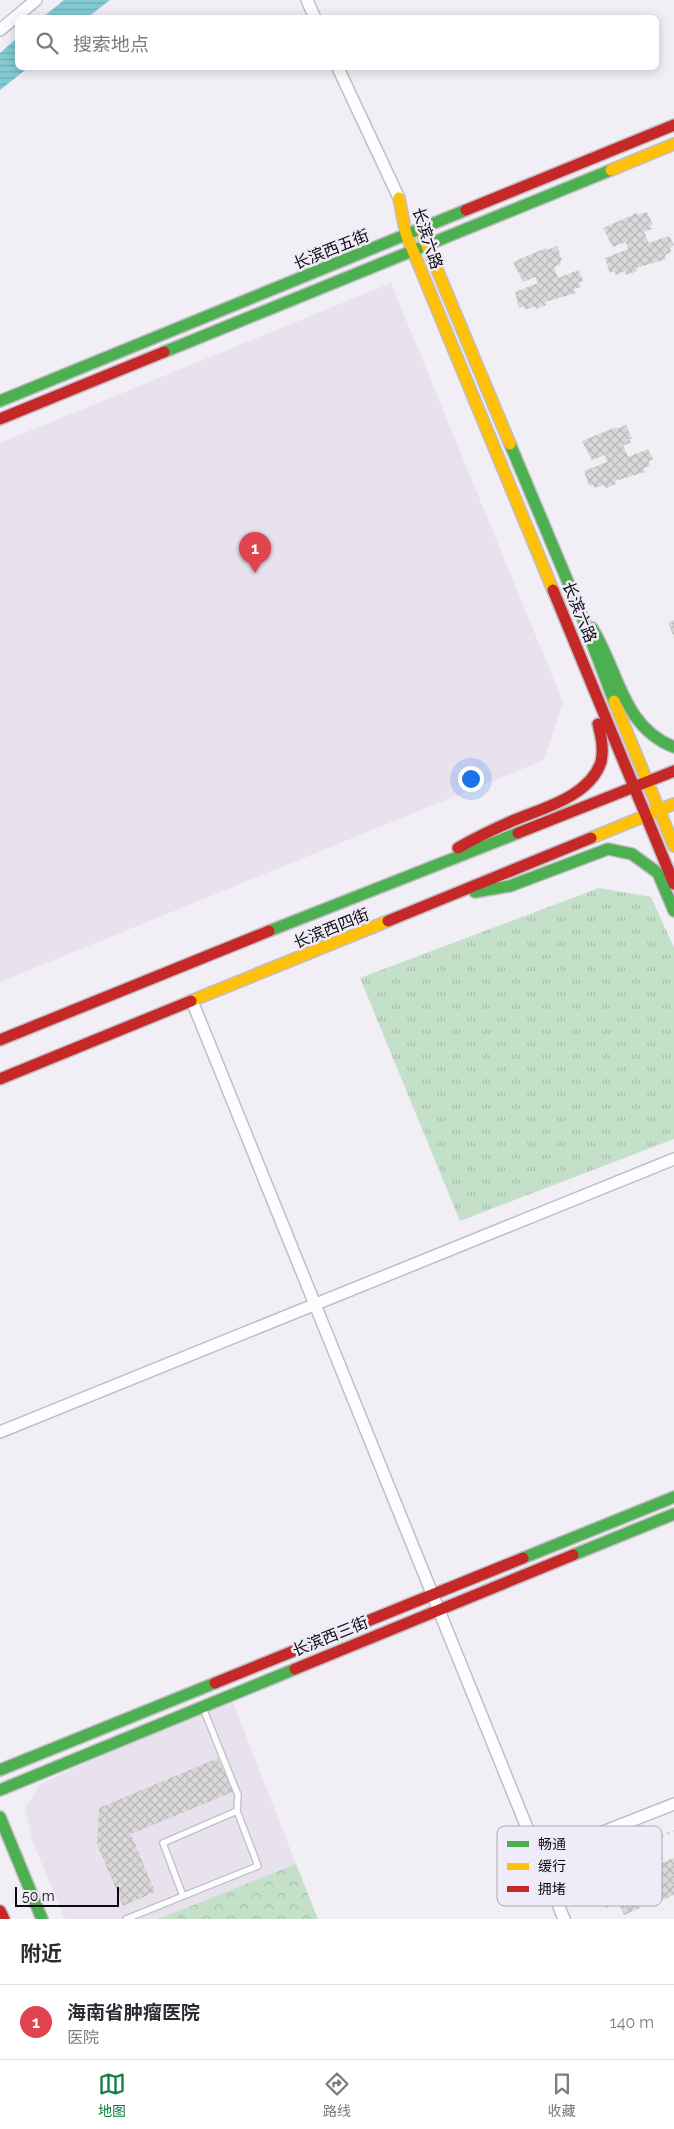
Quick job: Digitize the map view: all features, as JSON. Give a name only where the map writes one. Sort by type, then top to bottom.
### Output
[{"type":"main road","name":"长滨西五街","points":[[0,401],[674,125]]},
{"type":"main road","name":"长滨西五街","points":[[0,419],[674,144]]},
{"type":"main road","name":"长滨六路","points":[[399,198],[420,228],[578,606],[594,653],[674,846]]},
{"type":"main road","name":"长滨六路","points":[[399,198],[406,234],[412,250],[674,884]]},
{"type":"main road","points":[[578,606],[605,649],[638,723],[656,740],[674,747]]},
{"type":"main road","points":[[425,868],[486,832],[572,796],[587,785],[597,769],[604,743],[573,663],[562,613]]},
{"type":"main road","name":"长滨西四街","points":[[0,1040],[425,868],[674,771]]},
{"type":"main road","name":"长滨西四街","points":[[0,1079],[458,894],[505,872],[674,804]]},
{"type":"main road","points":[[458,894],[510,886],[608,849],[632,854],[653,868],[658,873],[674,911]]},
{"type":"main road","name":"长滨西三街","points":[[0,1770],[674,1497]]},
{"type":"main road","name":"长滨西三街","points":[[0,1790],[674,1514]]},
{"type":"main road","points":[[0,1816],[42,1919]]},
{"type":"main road","points":[[0,1911],[4,1919]]},
{"type":"street","points":[[18,15],[36,0]]},
{"type":"street","points":[[307,0],[314,15]]},
{"type":"street","points":[[0,30],[15,18]]},
{"type":"street","points":[[339,70],[399,198]]},
{"type":"street","points":[[192,1001],[526,1826]]},
{"type":"street","points":[[0,1432],[674,1160]]},
{"type":"street","points":[[618,1826],[674,1804]]},
{"type":"street","points":[[559,1906],[564,1919]]},
{"type":"lane","points":[[126,1919],[258,1866],[237,1811],[238,1795],[202,1706]]},
{"type":"lane","points":[[183,1896],[163,1843],[237,1811]]},
{"type":"path","points":[[662,1836],[674,1831]]},
{"type":"shaded area","points":[[391,283],[563,702],[544,760],[0,982],[0,443]]},
{"type":"shaded area","points":[[231,1697],[296,1864],[158,1919],[65,1919],[33,1843],[25,1808],[40,1784]]},
{"type":"green space","points":[[599,888],[651,897],[674,948],[674,1139],[460,1221],[360,978]]},
{"type":"green space","points":[[296,1864],[318,1919],[158,1919]]},
{"type":"water","points":[[64,0],[110,0],[91,15],[45,15]]},
{"type":"water","points":[[15,40],[15,70],[25,70],[0,90],[0,53]]},
{"type":"building","points":[[647,212],[653,225],[650,226],[652,229],[644,232],[649,243],[669,236],[674,245],[670,248],[671,252],[665,255],[666,259],[636,268],[637,271],[626,275],[625,271],[616,275],[614,271],[610,273],[605,258],[628,249],[626,242],[613,247],[603,228],[637,213],[638,215]]},
{"type":"building","points":[[557,246],[562,260],[560,261],[561,264],[554,267],[558,278],[578,270],[584,281],[579,282],[581,287],[574,289],[576,293],[545,302],[546,305],[536,309],[535,306],[525,310],[524,306],[519,308],[515,292],[538,283],[535,277],[523,282],[513,262],[546,248],[547,250]]},
{"type":"building","points":[[626,425],[632,439],[629,439],[631,443],[623,445],[628,457],[648,449],[653,459],[649,461],[650,466],[644,468],[645,472],[615,481],[616,484],[606,488],[604,485],[595,488],[593,485],[589,486],[584,471],[607,462],[605,455],[592,460],[582,441],[616,427],[617,429]]},
{"type":"building","points":[[674,620],[674,637],[668,623]]},
{"type":"building","points":[[218,1758],[233,1792],[131,1834],[155,1892],[123,1906],[97,1844],[99,1808]]},
{"type":"building","points":[[674,1858],[674,1895],[662,1900],[662,1863]]},
{"type":"building","points":[[620,1906],[639,1906],[640,1908],[624,1915]]},
{"type":"traffic: fast","points":[[164,352],[611,170]]},
{"type":"traffic: fast","points":[[0,401],[466,210]]},
{"type":"traffic: fast","points":[[510,444],[578,606],[614,701]]},
{"type":"traffic: fast","points":[[592,628],[632,712],[643,726],[657,738],[674,747]]},
{"type":"traffic: fast","points":[[269,931],[518,833]]},
{"type":"traffic: fast","points":[[475,892],[510,886],[608,849],[632,854],[658,873],[674,911]]},
{"type":"traffic: fast","points":[[523,1558],[674,1497]]},
{"type":"traffic: fast","points":[[573,1555],[674,1514]]},
{"type":"traffic: fast","points":[[0,1790],[295,1669]]},
{"type":"traffic: fast","points":[[0,1770],[215,1683]]},
{"type":"traffic: fast","points":[[0,1817],[42,1919]]},
{"type":"traffic: slow","points":[[611,170],[674,144]]},
{"type":"traffic: slow","points":[[399,198],[406,234],[553,590]]},
{"type":"traffic: slow","points":[[423,236],[510,444]]},
{"type":"traffic: slow","points":[[614,701],[674,846]]},
{"type":"traffic: slow","points":[[591,838],[674,804]]},
{"type":"traffic: slow","points":[[191,1001],[388,921]]},
{"type":"traffic: jam","points":[[466,210],[674,125]]},
{"type":"traffic: jam","points":[[0,419],[164,352]]},
{"type":"traffic: jam","points":[[553,590],[674,884]]},
{"type":"traffic: jam","points":[[458,848],[503,825],[562,801],[586,785],[595,774],[602,757],[598,724]]},
{"type":"traffic: jam","points":[[518,833],[674,771]]},
{"type":"traffic: jam","points":[[388,921],[591,838]]},
{"type":"traffic: jam","points":[[0,1040],[269,931]]},
{"type":"traffic: jam","points":[[0,1079],[191,1001]]},
{"type":"traffic: jam","points":[[295,1669],[573,1555]]},
{"type":"traffic: jam","points":[[215,1683],[523,1558]]},
{"type":"traffic: jam","points":[[0,1911],[4,1919]]},
{"type":"place","name":"海南省肿瘤医院","points":[[255,573]]}]
